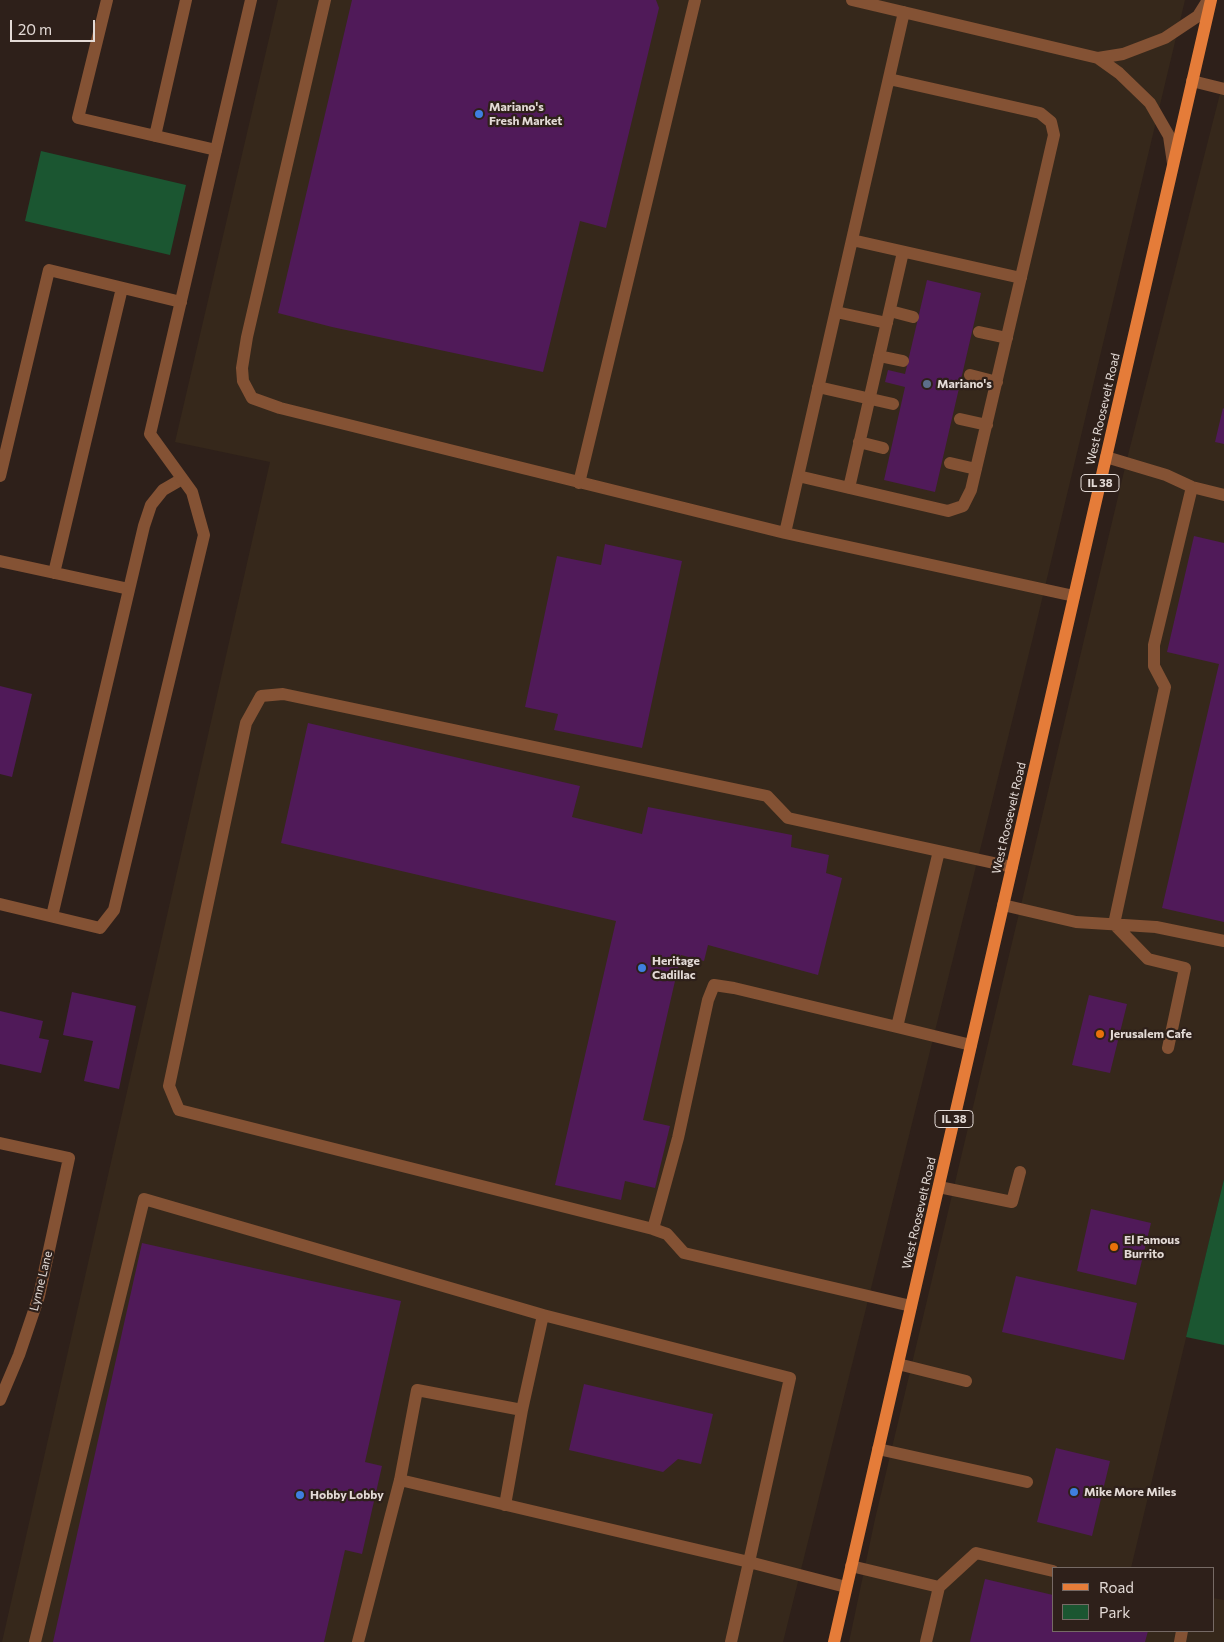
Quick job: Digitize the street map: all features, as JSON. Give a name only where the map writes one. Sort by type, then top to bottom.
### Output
[{"type":"main road","name":"West Roosevelt Road","points":[[834,1642],[1210,0]]},
{"type":"street","points":[[107,0],[78,118],[216,150]]},
{"type":"street","points":[[155,136],[186,0]]},
{"type":"street","points":[[0,904],[100,928],[114,910],[204,535],[192,492],[150,434],[251,0]]},
{"type":"street","points":[[325,0],[247,337],[242,368],[243,381],[252,398],[280,408],[785,533],[1074,596]]},
{"type":"street","points":[[579,483],[695,0]]},
{"type":"street","points":[[852,0],[1098,58],[1123,54],[1165,38],[1198,16],[1210,0]]},
{"type":"street","points":[[785,533],[904,12]]},
{"type":"street","points":[[1098,58],[1119,74],[1150,103],[1169,136],[1173,164]]},
{"type":"street","points":[[798,476],[948,511],[963,506],[971,490],[1021,278],[1054,134],[1051,122],[1040,113],[889,79]]},
{"type":"street","points":[[1192,82],[1224,89]]},
{"type":"street","points":[[852,240],[1021,278]]},
{"type":"street","points":[[849,488],[903,252]]},
{"type":"street","points":[[0,476],[49,270],[180,302]]},
{"type":"street","points":[[54,573],[122,288]]},
{"type":"street","points":[[836,312],[888,317],[913,317]]},
{"type":"street","points":[[979,332],[1007,338]]},
{"type":"street","points":[[879,356],[903,361]]},
{"type":"street","points":[[970,375],[997,382]]},
{"type":"street","points":[[818,388],[893,404]]},
{"type":"street","points":[[960,419],[987,425]]},
{"type":"street","points":[[860,442],[883,448]]},
{"type":"street","points":[[1106,457],[1166,475],[1192,487],[1224,495]]},
{"type":"street","points":[[950,463],[976,469]]},
{"type":"street","points":[[52,916],[144,526],[151,505],[163,490],[182,479]]},
{"type":"street","points":[[1114,924],[1165,688],[1154,666],[1154,645],[1192,487]]},
{"type":"street","points":[[0,561],[130,589]]},
{"type":"street","points":[[911,1306],[684,1253],[667,1234],[653,1229],[179,1110],[169,1086],[246,723],[261,696],[283,694],[767,796],[788,818],[1012,868]]},
{"type":"street","points":[[897,1027],[938,851]]},
{"type":"street","points":[[1003,905],[1076,922],[1156,927],[1224,941]]},
{"type":"street","points":[[1114,924],[1148,959],[1185,968],[1168,1048]]},
{"type":"street","points":[[653,1229],[678,1138],[708,1000],[714,985],[734,988],[971,1046]]},
{"type":"street","name":"Lynne Lane","points":[[0,1143],[69,1158],[39,1296],[19,1355],[0,1400]]},
{"type":"street","points":[[939,1186],[1012,1202],[1020,1172]]},
{"type":"street","points":[[35,1642],[144,1199],[543,1314],[790,1378],[731,1642]]},
{"type":"street","points":[[505,1505],[522,1410],[543,1314]]},
{"type":"street","points":[[898,1364],[966,1381]]},
{"type":"street","points":[[358,1642],[400,1480],[417,1390],[522,1410]]},
{"type":"street","points":[[878,1449],[1027,1482]]},
{"type":"street","points":[[400,1480],[750,1562],[846,1587]]},
{"type":"street","points":[[926,1642],[939,1588],[976,1553],[1052,1571]]},
{"type":"street","points":[[851,1566],[939,1588]]},
{"type":"shaded area","points":[[278,0],[1185,0],[1033,637],[783,1642],[2,1642],[270,462],[175,442]]},
{"type":"shaded area","points":[[1224,78],[1224,1179],[1131,1567],[1052,1567],[1052,1632],[1214,1632],[1214,1598],[1224,1600],[1224,1642],[849,1642],[875,1519],[1127,459]]},
{"type":"green space","points":[[41,151],[186,185],[170,255],[25,221]]},
{"type":"green space","points":[[1224,1179],[1224,1345],[1186,1337]]},
{"type":"building","name":"Mariano's Fresh Market","points":[[352,0],[656,0],[659,8],[606,228],[580,221],[543,372],[332,327],[278,313]]},
{"type":"building","name":"Mariano's","points":[[927,280],[981,293],[935,492],[884,480],[905,387],[885,382],[888,370],[905,374]]},
{"type":"building","points":[[1224,409],[1224,444],[1215,442]]},
{"type":"building","points":[[1194,536],[1224,543],[1224,922],[1162,908],[1219,664],[1167,652]]},
{"type":"building","points":[[605,544],[682,561],[642,748],[554,730],[558,714],[525,707],[557,556],[601,565]]},
{"type":"building","points":[[0,686],[32,694],[12,777],[0,774]]},
{"type":"building","name":"Heritage Cadillac","points":[[308,723],[580,786],[572,817],[642,834],[648,807],[792,835],[791,847],[829,855],[826,873],[842,878],[818,975],[708,945],[704,961],[681,955],[643,1120],[670,1126],[655,1188],[625,1181],[621,1200],[555,1185],[616,921],[281,843]]},
{"type":"building","points":[[72,992],[136,1006],[119,1089],[84,1081],[93,1041],[63,1035]]},
{"type":"building","name":"Jerusalem Cafe","points":[[1089,995],[1127,1004],[1110,1073],[1072,1065]]},
{"type":"building","points":[[0,1011],[43,1021],[39,1038],[49,1040],[41,1073],[0,1064]]},
{"type":"building","name":"El Famous Burrito","points":[[1091,1209],[1151,1223],[1136,1285],[1077,1271]]},
{"type":"building","points":[[142,1243],[401,1301],[365,1462],[382,1466],[362,1554],[345,1550],[324,1642],[53,1642]]},
{"type":"building","points":[[1016,1276],[1137,1303],[1124,1360],[1002,1332]]},
{"type":"building","points":[[584,1384],[713,1414],[701,1464],[678,1459],[663,1472],[569,1450]]},
{"type":"building","name":"Mike More Miles","points":[[1056,1448],[1110,1461],[1092,1536],[1037,1522]]},
{"type":"building","points":[[985,1579],[1052,1595],[1052,1632],[1148,1632],[1145,1642],[970,1642]]},
{"type":"place","name":"Mariano's Fresh Market","points":[[479,114]]},
{"type":"place","name":"Mariano's","points":[[927,384]]},
{"type":"place","name":"Heritage Cadillac","points":[[642,968]]},
{"type":"place","name":"Jerusalem Cafe","points":[[1100,1034]]},
{"type":"place","name":"El Famous Burrito","points":[[1114,1247]]},
{"type":"place","name":"Mike More Miles","points":[[1074,1492]]},
{"type":"place","name":"Hobby Lobby","points":[[300,1495]]}]
